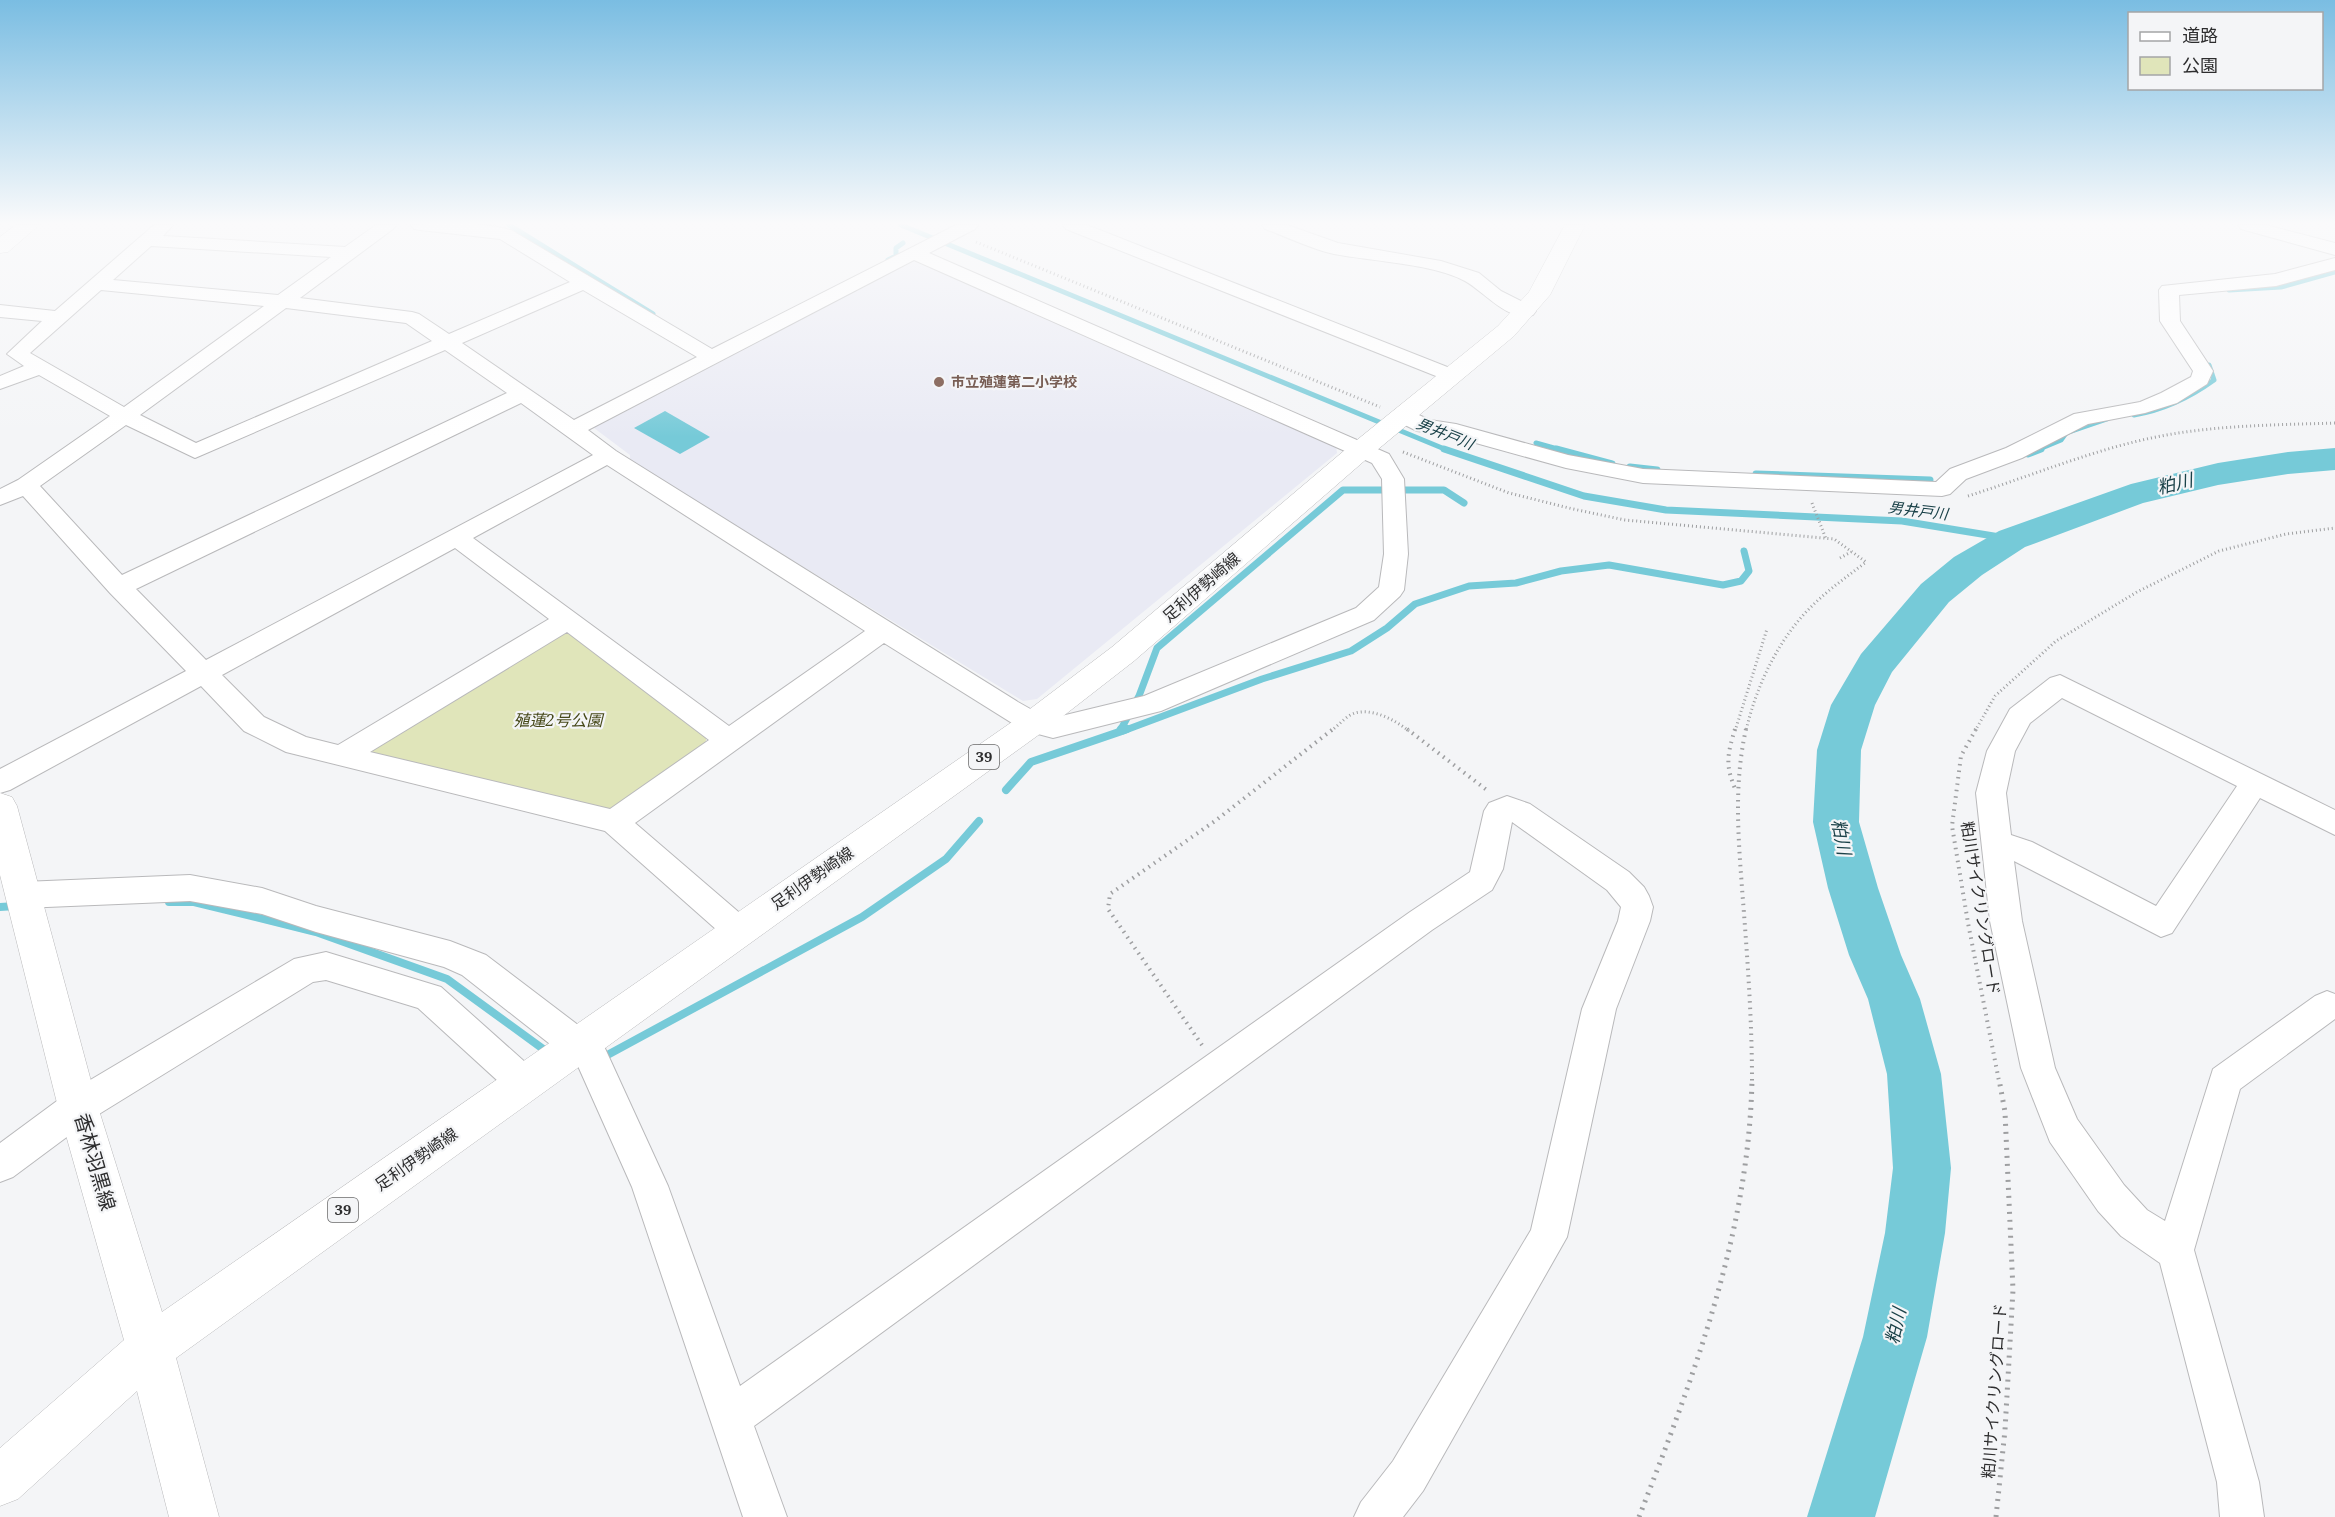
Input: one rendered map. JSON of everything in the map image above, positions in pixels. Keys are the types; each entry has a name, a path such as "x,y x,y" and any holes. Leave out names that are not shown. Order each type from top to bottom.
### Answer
{"main road":[{"name":"足利伊勢崎線","path":"0,1481 150,1348 566,1062 738,930 1033,723 1123,654 1506,331 1539,296"},
{"name":"香林羽黒線","path":"0,806 78,1107 150,1348 194,1517"}],"street":[{"path":"83,296 17,354 125,416 195,451 555,296"},
{"path":"212,296 338,307 412,318 573,429 608,456 1033,723 1053,728 1151,704 1365,614 1391,590 1396,554 1393,478 1381,459 1386,430"},
{"path":"0,498 26,485 292,296"},
{"path":"606,296 711,357"},
{"path":"634,296 710,342 711,357"},
{"path":"573,429 831,296"},
{"path":"1042,296 1386,430 1425,426 1448,429 1566,461 1643,476 1942,489 1958,474 2014,453 2082,420 2145,407 2169,398 2200,380 2203,370 2170,321 2169,296"},
{"path":"1251,296 1453,376"},
{"path":"1496,296 1526,311"},
{"path":"0,311 59,317"},
{"path":"0,383 38,368"},
{"path":"119,587 523,394"},
{"path":"0,782 608,456"},
{"path":"26,485 119,587 254,724 274,736 319,753 342,756 614,822 738,930"},
{"path":"457,538 729,740"},
{"path":"342,756 568,620"},
{"path":"614,822 884,630"},
{"path":"2242,1517 2238,1482 2175,1250 2134,1223 2110,1198 2063,1130 2038,1068 2006,921 1991,793 2001,751 2020,717 2060,685 2335,822"},
{"path":"1996,843 2021,850 2161,924 2255,782"},
{"path":"731,1418 1421,921 1480,882 1488,868 1499,811 1507,807 1520,812 1618,881 1633,896 1637,907 1634,921 1599,1009 1548,1237 1408,1476 1376,1517"},
{"path":"25,903 190,888 262,901 316,919 450,955 474,965 566,1062 650,1186 765,1517"},
{"path":"0,1165 78,1107 306,969 326,966 429,997 566,1062"},
{"path":"2175,1250 2225,1080 2327,1006"}],"path":[{"path":"1108,296 1386,430 1509,493 1625,520 1834,539 1866,562 1827,591 1799,620 1775,654 1762,679 1746,729 1737,794 1751,1022 1750,1124 1745,1172 1732,1246 1715,1315 1639,1517"},
{"path":"1964,497 2116,446 2157,437 2259,425 2335,423"},
{"path":"1812,501 1826,538"},
{"name":"粕川サイクリングロード","path":"1996,1517 2005,1430 2013,1290 2005,1112 1968,923 1952,826 1961,756 1995,696 2056,641 2138,592 2219,551 2286,534 2335,528"},
{"path":"1840,558 1851,552"},
{"path":"1737,794 1728,772 1727,755 1767,629"},
{"path":"1218,1067 1108,909 1110,894 1224,814 1354,713 1374,713 1398,722 1507,807"}],"shaded area":[{"path":"843,296 998,296 1336,446 1337,453 1037,699 1023,701 630,461 630,455 594,428 597,421"}],"green space":[{"name":"殖蓮2号公園","path":"567,632 707,736 704,748 624,803 609,809 373,754 371,743 554,634"}],"water":[{"path":"665,411 710,437 680,454 634,428"}],"waterway":[{"path":"624,296 653,314"},
{"name":"男井戸川","path":"1073,296 1447,450"},
{"path":"2134,415 2186,398 2205,386 2214,380 2209,365"},
{"path":"2037,450 2061,440 2066,433 2107,419"},
{"path":"1536,443 1561,450"},
{"name":"男井戸川","path":"1444,449 1584,496 1666,510 1902,521 2012,539"},
{"path":"1556,449 1612,464"},
{"path":"2028,454 2041,449"},
{"name":"粕川","path":"1841,1517 1895,1337 1915,1233 1922,1168 1914,1074 1894,999 1875,955 1853,888 1836,822 1839,750 1853,705 1876,664 1935,593 1968,566 2012,539 2131,495 2218,474 2288,463 2335,459"},
{"path":"1630,467 1657,470"},
{"path":"1756,474 1930,480"},
{"path":"1120,731 1139,696 1157,648 1343,490 1444,490 1464,503"},
{"path":"1123,731 1262,679 1351,651 1387,628 1415,604 1469,586 1516,583 1561,571 1609,565 1723,585 1741,581 1749,571 1744,551"},
{"path":"1119,732 1127,729"},
{"path":"1006,790 1031,762 1119,732"},
{"path":"600,1059 862,917 946,859 979,821"},
{"path":"169,902 194,902 316,932 447,979 550,1054"},
{"path":"0,907 16,906"}],"place":[{"name":"市立殖蓮第二小学校","path":"939,382"}]}
